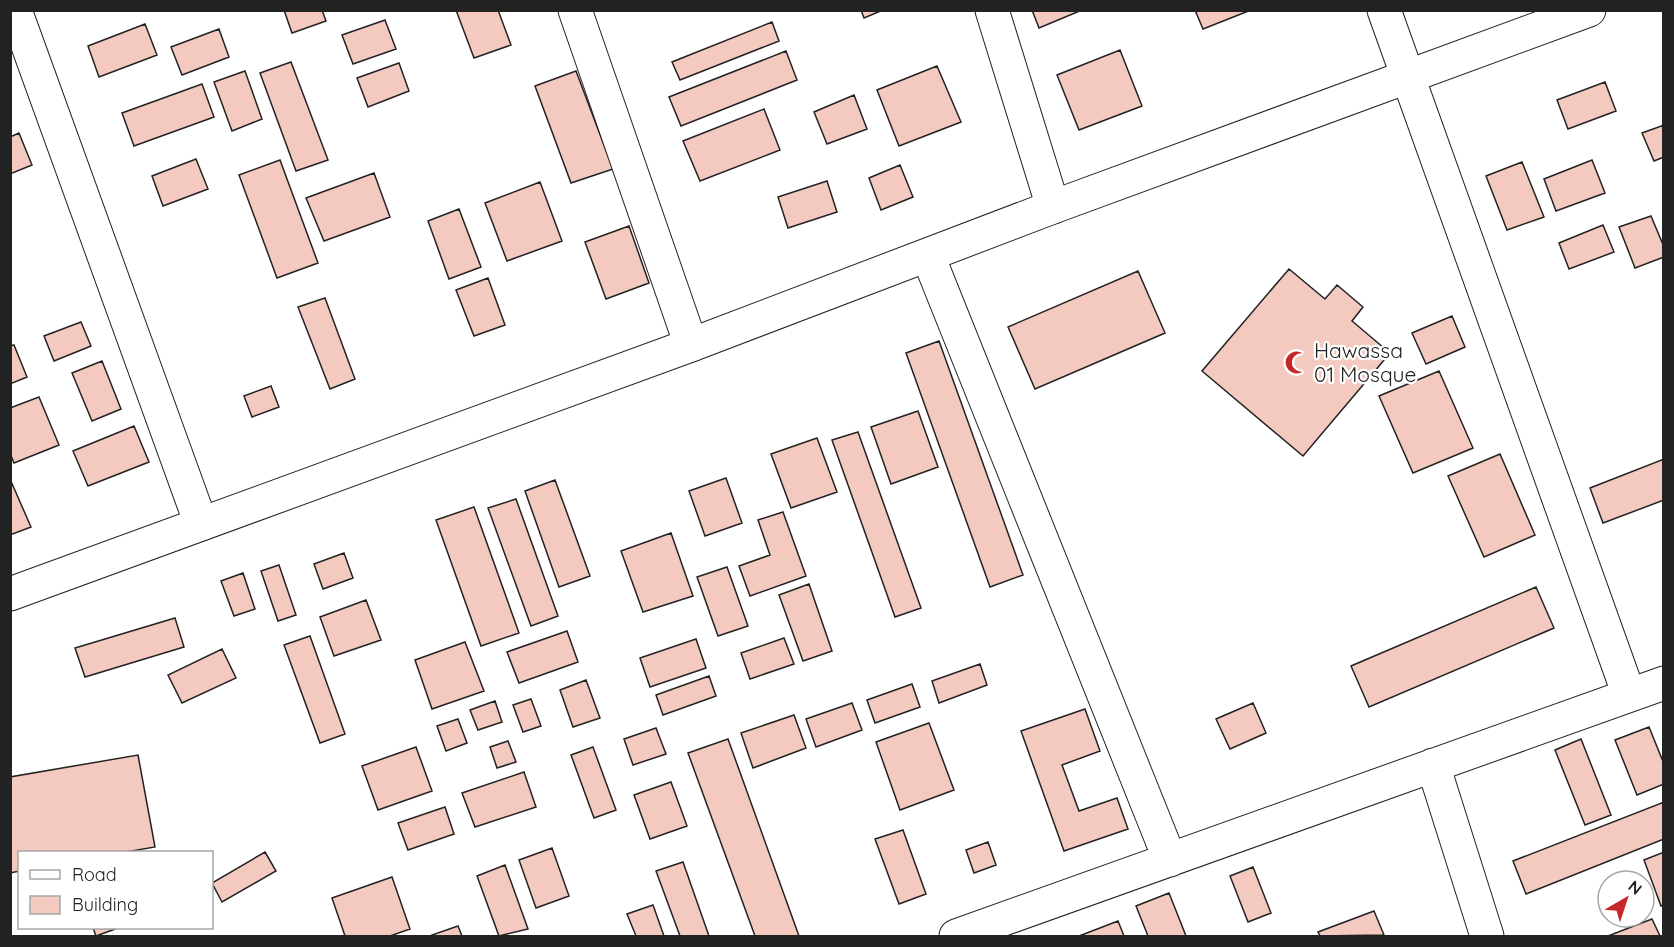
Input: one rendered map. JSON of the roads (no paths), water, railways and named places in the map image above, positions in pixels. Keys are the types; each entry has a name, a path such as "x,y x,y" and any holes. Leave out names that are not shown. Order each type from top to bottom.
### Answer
{"street":[{"path":"15,10 201,525"},
{"path":"575,10 692,345"},
{"path":"992,10 1053,207"},
{"path":"1384,10 1629,696"},
{"path":"10,594 692,345 1053,207 1589,10"},
{"path":"928,256 1170,860"},
{"path":"975,933 1170,860 1664,683"},
{"path":"1433,765 1487,936"}],"place":[{"name":"Hawassa 01 Mosque","path":"1296,362"}]}
